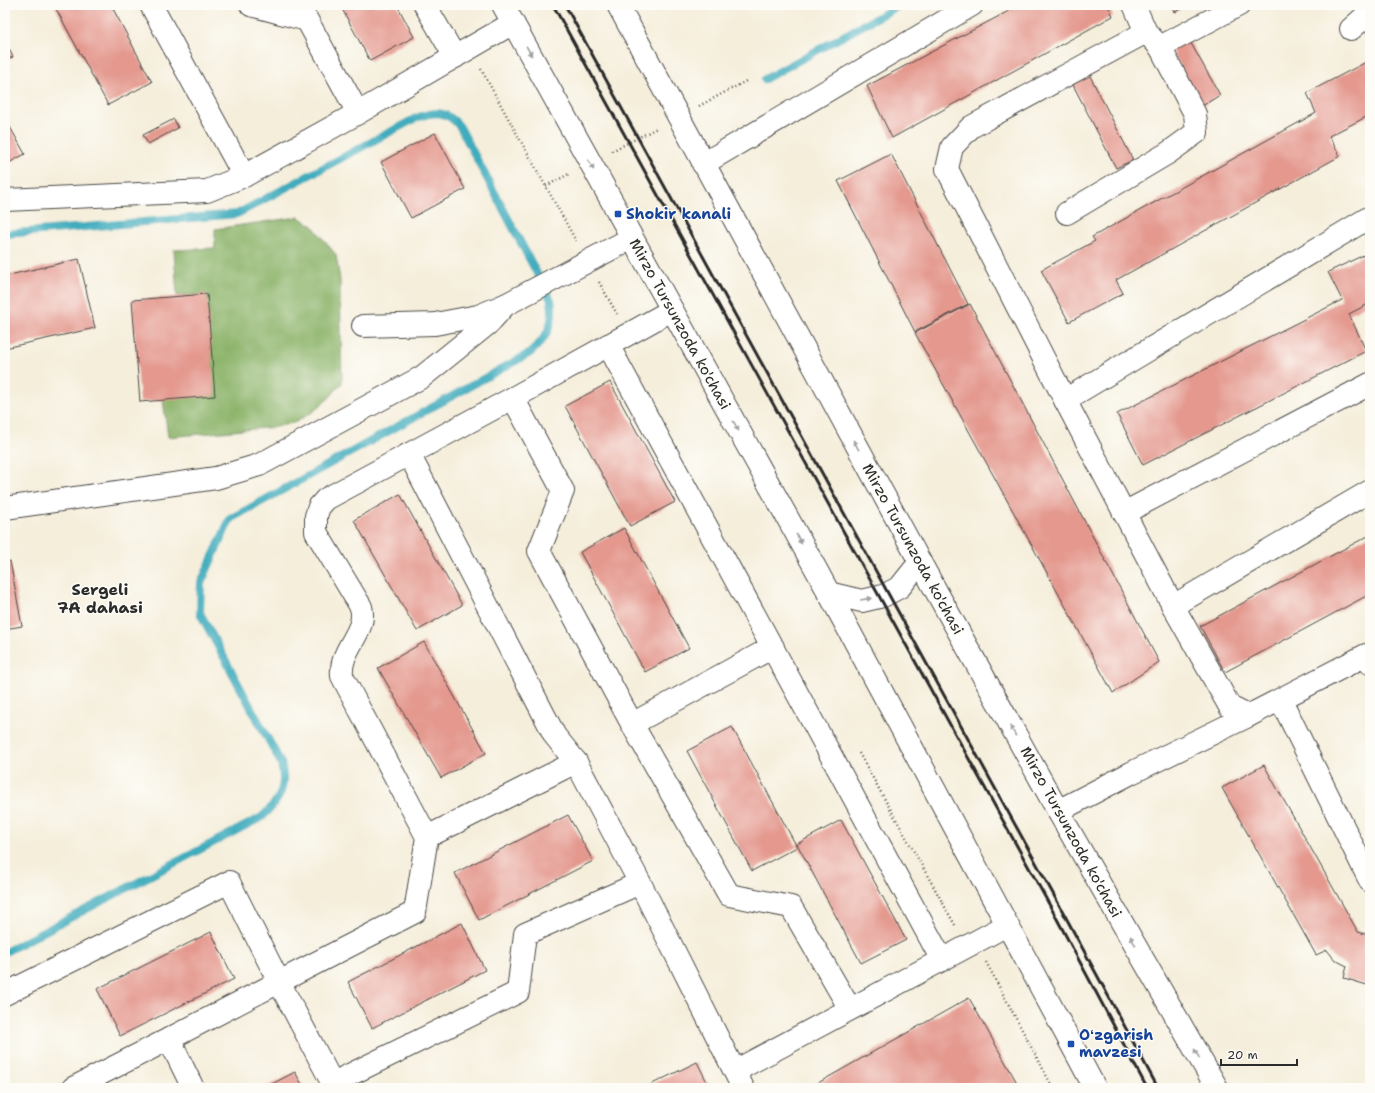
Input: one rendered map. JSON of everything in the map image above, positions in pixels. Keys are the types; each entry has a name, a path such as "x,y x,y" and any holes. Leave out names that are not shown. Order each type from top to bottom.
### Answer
{"main road":[{"path":"151,5 244,176"},
{"path":"251,5 307,20 358,113"},
{"path":"425,5 454,57"},
{"name":"Mirzo Tursunzoda ko'chasi","path":"618,5 920,562 1058,811 1216,1088"},
{"path":"703,164 972,5"},
{"path":"1067,213 1168,153 1197,132 1195,114 1134,5"},
{"path":"1239,5 1153,39 971,127 952,147 947,169 1065,400 1173,606 1230,707 1248,716"},
{"path":"1351,29 1370,12"},
{"path":"5,200 207,191 244,176 358,113 454,57 508,14"},
{"name":"Mirzo Tursunzoda ko'chasi","path":"508,14 828,593 1095,1088"},
{"path":"1065,400 1370,217"},
{"path":"363,326 435,324 478,316 505,305 632,238"},
{"path":"5,508 216,478 259,465 422,377 489,323 505,305"},
{"path":"73,1088 415,912 427,837 342,676 343,659 361,625 363,613 361,607 318,537 316,516 319,507 326,499 672,310"},
{"path":"608,345 942,960"},
{"path":"1124,513 1370,384"},
{"path":"513,398 563,491 538,550 632,724 729,895 791,906 850,1008"},
{"path":"409,454 555,736 576,762 640,883 739,1080 850,1008 1007,925"},
{"path":"1173,606 1370,491"},
{"path":"828,593 862,601 883,596 900,587 920,562"},
{"path":"632,724 773,647"},
{"path":"1058,811 1131,773 1281,700 1366,655 1370,663"},
{"path":"1281,700 1370,881"},
{"path":"427,837 576,762"},
{"path":"5,994 229,882 279,982 334,1086 518,992 526,934 640,883"},
{"path":"170,1039 193,1088"}],"path":[{"path":"546,186 748,80"}],"green space":[{"path":"298,217 312,225 336,255 340,280 342,383 329,398 314,411 296,422 276,427 168,437 163,400 207,294 177,296 174,250 215,248 215,229"}],"building":[{"path":"54,5 111,5 152,82 108,105"},
{"path":"340,5 397,5 414,37 370,61"},
{"path":"1020,5 1108,5 1113,16 892,138 867,86"},
{"path":"1171,5 1189,5 1175,12"},
{"path":"1188,38 1220,95 1202,106 1170,47"},
{"path":"5,41 13,57 5,61"},
{"path":"1370,60 1370,115 1329,136 1340,156 1116,280 1123,293 1069,322 1041,270 1095,241 1092,237 1316,113 1307,93"},
{"path":"1089,74 1133,160 1116,168 1072,83"},
{"path":"5,118 25,154 5,165"},
{"path":"174,119 178,128 148,144 143,135"},
{"path":"435,133 465,189 411,218 381,162"},
{"path":"891,154 968,304 915,332 838,181"},
{"path":"1370,252 1370,303 1349,314 1366,351 1143,465 1117,414 1342,300 1328,272"},
{"path":"79,259 95,328 5,348 5,276"},
{"path":"207,294 215,396 140,402 132,300"},
{"path":"970,304 1159,662 1113,693 915,333"},
{"path":"610,382 675,502 630,526 565,406"},
{"path":"400,494 462,605 417,631 354,520"},
{"path":"624,528 689,648 645,672 580,552"},
{"path":"1370,535 1370,594 1225,672 1200,626"},
{"path":"10,561 22,626 5,629 5,562"},
{"path":"424,642 486,753 441,778 378,668"},
{"path":"732,727 797,847 752,871 687,751"},
{"path":"1264,765 1358,932 1370,935 1370,986 1344,978 1347,966 1335,960 1327,950 1316,955 1222,788"},
{"path":"568,815 593,861 479,920 455,873"},
{"path":"841,820 906,940 861,963 797,844"},
{"path":"462,923 485,970 372,1028 348,982"},
{"path":"211,932 234,979 120,1036 97,989"},
{"path":"969,998 1020,1088 809,1088"},
{"path":"697,1062 710,1088 644,1088"},
{"path":"295,1072 304,1088 264,1088"}],"waterway":[{"path":"765,79 900,5"},
{"path":"5,234 237,214 416,118 435,113 450,117 460,127 551,300 552,308 551,323 548,330 541,342 530,353 230,519 201,583 200,613 281,763 283,772 282,787 278,799 273,805 262,817 5,952"}],"railway":[{"path":"553,5 1049,904 1147,1088"},
{"path":"565,5 1057,901 1158,1088"}],"place":[{"name":"Shokir kanali","path":"618,214"},
{"name":"Oʻzgarish mavzesi","path":"1071,1044"}],"district":[{"name":"Sergeli 7A dahasi","path":"100,598"}]}
